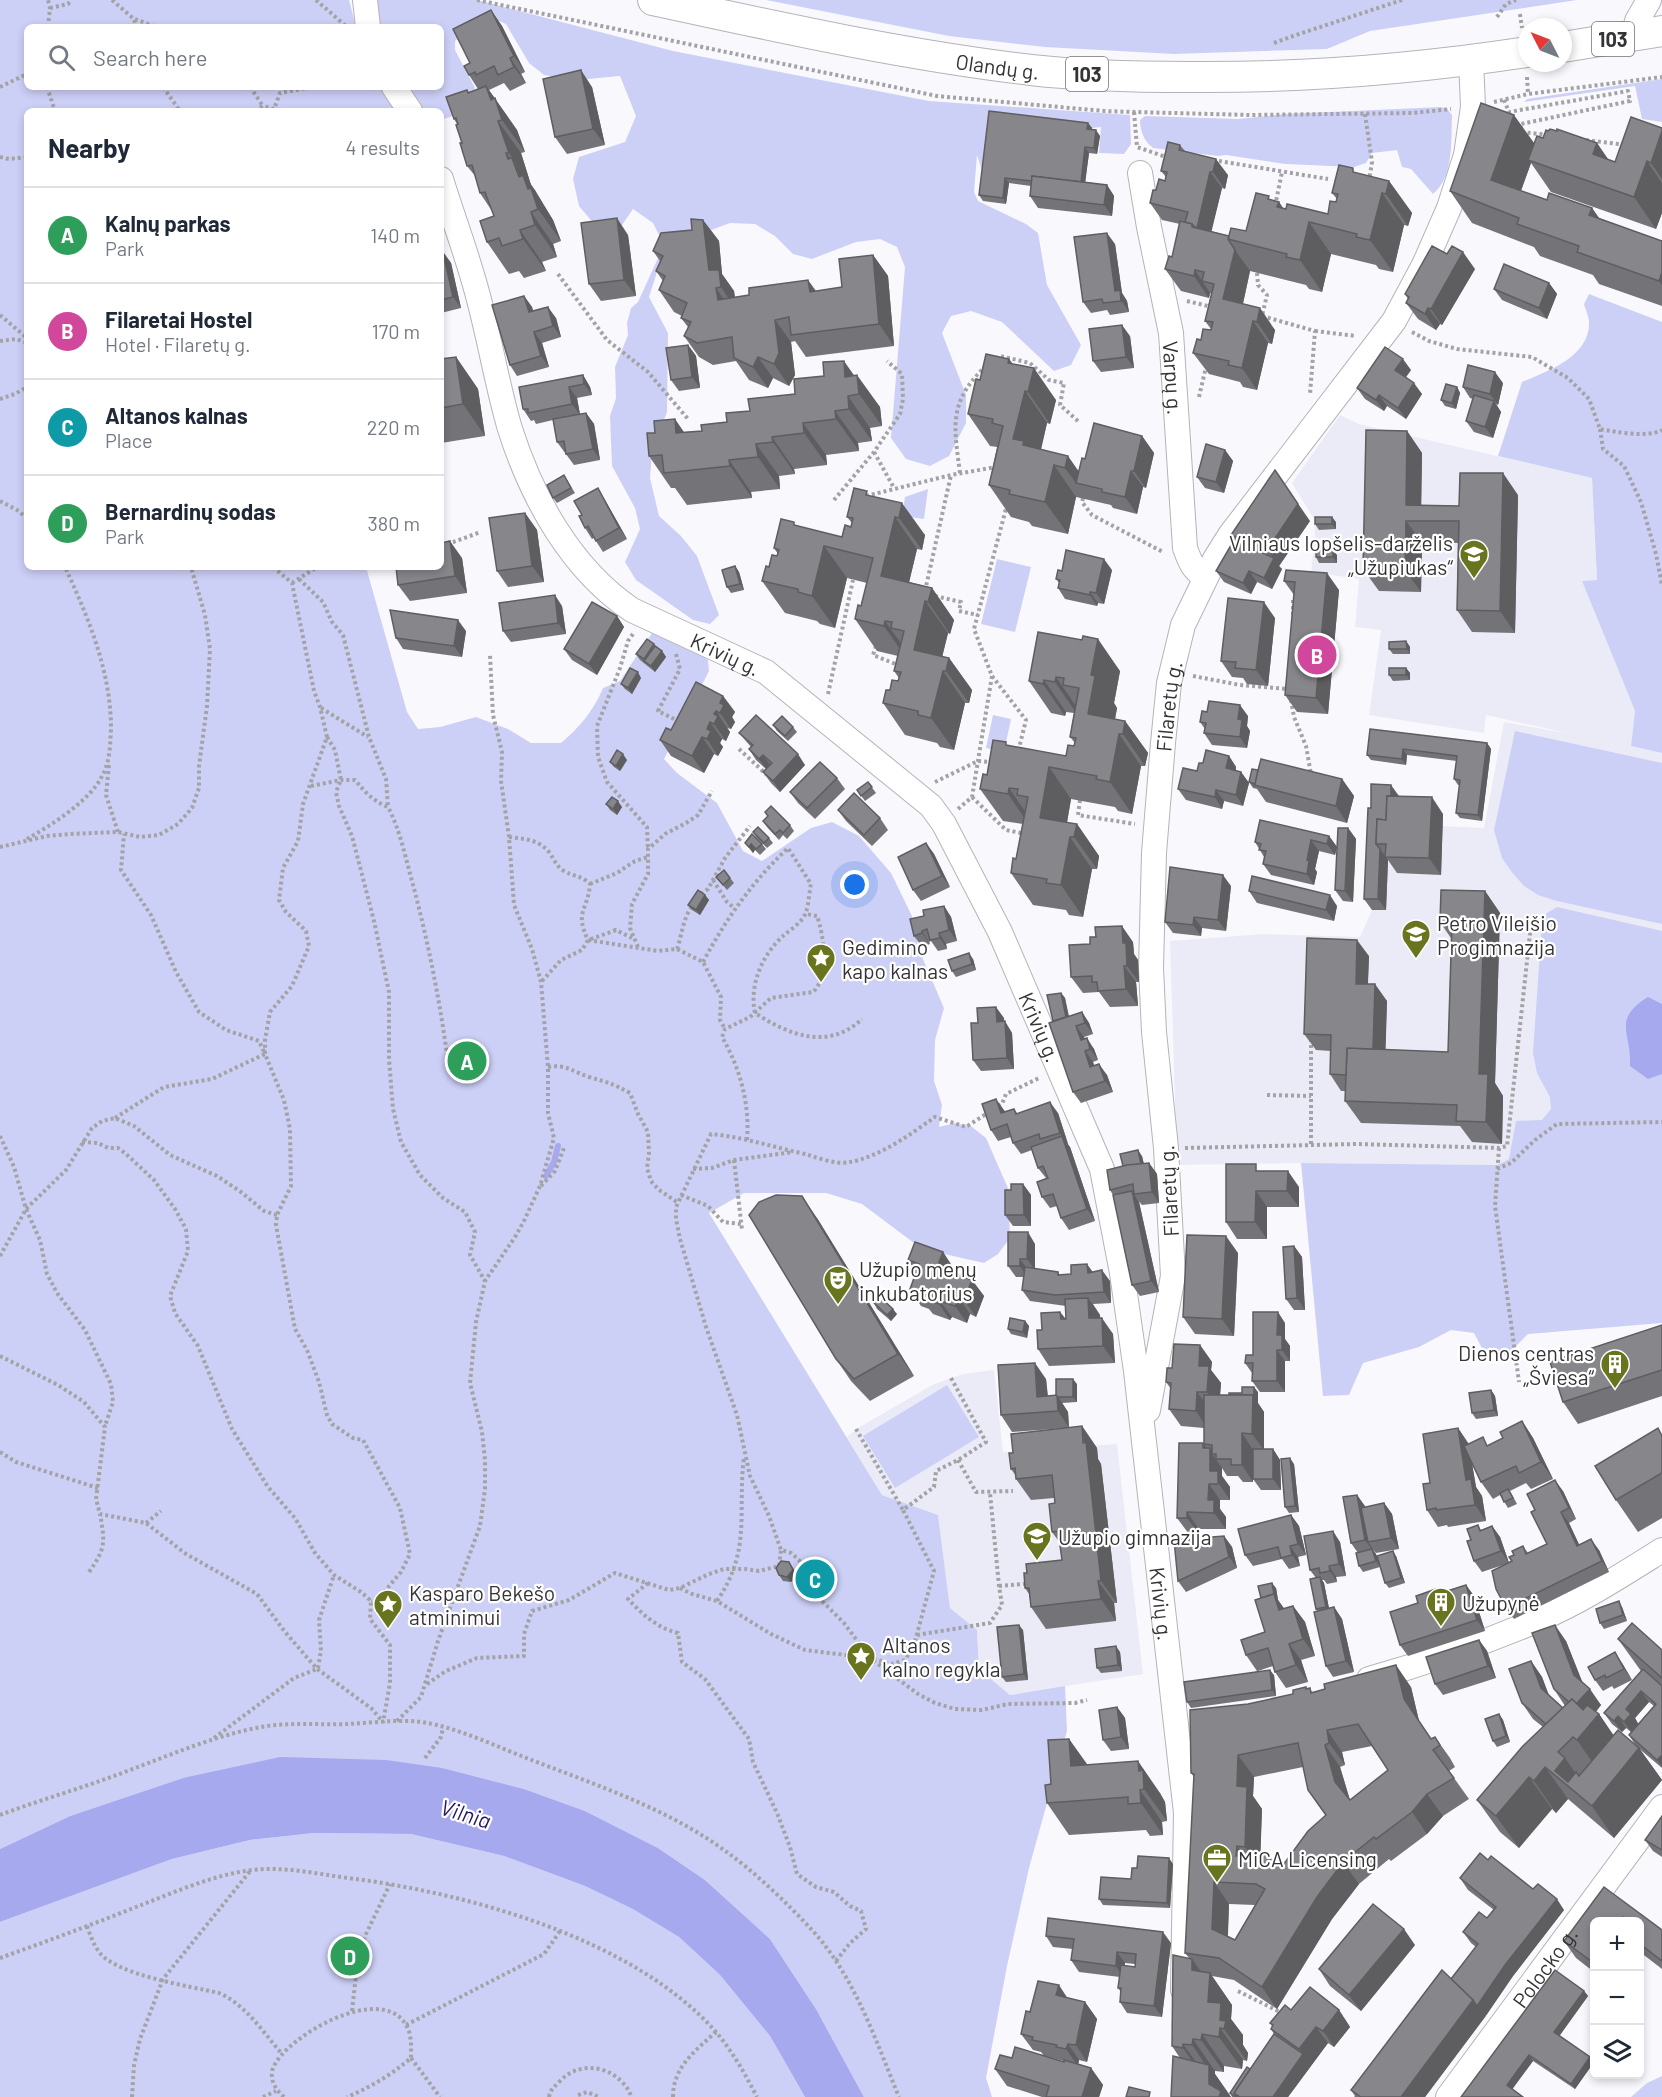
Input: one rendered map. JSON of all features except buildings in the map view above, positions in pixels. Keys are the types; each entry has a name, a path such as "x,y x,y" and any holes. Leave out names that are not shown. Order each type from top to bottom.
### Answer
{"main road":[{"name":"Olandų g.","path":"653,0 929,57 1033,70 1131,77 1236,78 1355,73 1518,53"},
{"name":"103","path":"1572,46 1662,31"}],"street":[{"path":"365,0 368,24"},
{"path":"1633,36 1637,21 1649,0"},
{"name":"Filaretų g.","path":"1144,1433 1173,1276 1166,1148 1154,1032 1151,968 1156,828 1172,672 1183,625 1206,577 1230,535 1394,321 1424,265 1449,208 1466,155 1473,107 1471,60"},
{"path":"396,90 408,108"},
{"name":"Varpų g.","path":"1140,173 1171,333 1185,548 1189,560"},
{"name":"Krivių g.","path":"444,188 478,295 510,429 537,493 559,535 575,559 614,598 679,633 766,672 916,791 931,806 944,824 1000,932 1102,1169 1129,1317 1144,1433 1155,1550 1187,1717 1183,2008"},
{"path":"1189,560 1195,571 1206,577"},
{"path":"1129,1317 1166,1314"},
{"path":"1346,1685 1407,1668 1539,1619 1600,1589 1662,1550"},
{"name":"Polocko g.","path":"1448,2097 1662,1807"}],"path":[{"path":"48,0 50,8 48,24"},
{"path":"50,8 68,4 71,0"},
{"path":"112,0 134,19 148,24"},
{"path":"316,0 344,24"},
{"path":"1274,43 1402,0"},
{"path":"1497,17 1506,4 1516,0"},
{"path":"134,19 135,24"},
{"path":"0,87 24,75"},
{"path":"48,90 54,108"},
{"path":"165,90 178,108"},
{"path":"251,90 263,106 270,108"},
{"path":"274,108 280,93 296,90"},
{"path":"1504,100 1509,112 1628,91 1630,101 1521,124 1521,132 1557,136"},
{"path":"1134,112 1137,147 1173,159 1140,173"},
{"path":"1365,114 1372,162 1369,183"},
{"path":"1580,139 1628,145"},
{"path":"0,157 9,159 24,157"},
{"path":"1210,160 1328,179"},
{"path":"1273,215 1282,172"},
{"path":"558,273 607,340 648,372 688,418"},
{"path":"1257,273 1258,285 1267,295 1262,316"},
{"path":"1163,296 1220,308"},
{"path":"0,315 24,335"},
{"path":"1251,315 1315,331 1352,335 1377,343"},
{"path":"1394,321 1429,341 1457,349 1532,357 1568,378 1589,399 1600,429 1603,449 1624,466 1641,502 1662,585"},
{"path":"1315,331 1308,406 1317,421"},
{"path":"0,341 16,339 24,342"},
{"path":"960,473 954,427 960,399 983,369 1000,356 1030,363 1049,380 1064,383 1060,405 1078,421"},
{"path":"834,500 874,452 900,414 903,399 902,374 887,361"},
{"path":"1198,399 1206,365"},
{"path":"0,399 24,389"},
{"path":"1600,429 1618,433 1656,433 1662,430"},
{"path":"874,452 894,489"},
{"path":"865,496 960,473 1006,465"},
{"path":"951,475 924,593 961,602 958,611 978,615"},
{"path":"1009,496 974,629 992,676 1026,720 1016,763"},
{"path":"1083,498 1082,502 1092,515 1170,555 1189,560"},
{"path":"0,501 24,516"},
{"path":"444,544 481,532"},
{"path":"66,570 99,648 106,681 111,714 106,795 118,832"},
{"path":"0,847 47,836 118,832 140,837 159,835 178,824 192,808 199,788 210,649 205,615 192,570"},
{"path":"277,570 292,583 314,691 327,737 335,750 341,780 336,792 339,806 352,836 374,921 389,992 388,1059 393,1109 401,1142 420,1175 443,1198 465,1212 475,1232 470,1255 485,1281"},
{"path":"292,583 312,570"},
{"path":"299,579 323,602 332,622 343,635 369,737 386,779 388,807 396,823 422,921 442,1014 448,1062"},
{"path":"823,718 853,580"},
{"path":"1292,623 1293,600"},
{"path":"638,948 632,938 630,928 632,904 648,874 647,827 607,782 598,757 597,726 628,641 645,616"},
{"path":"679,633 674,647 680,669 658,711 686,725"},
{"path":"876,644 873,655 898,666"},
{"path":"397,1721 421,1696 427,1684 438,1641 480,1526 485,1489 485,1460 482,1432 470,1383 476,1322 485,1281 515,1237 540,1186 554,1138 548,1113 548,1067 541,982 532,949 514,905 509,837 501,782 502,752 493,715 490,655"},
{"path":"1172,672 1239,685 1289,689"},
{"path":"956,811 972,797 992,676"},
{"path":"1290,678 1289,689 1294,717 1306,746 1311,774"},
{"path":"320,707 369,737"},
{"path":"265,1054 270,1012 292,986 309,946 306,931 286,912 279,900 283,868 298,841 303,804 327,737"},
{"path":"739,749 769,777"},
{"path":"916,791 978,761 997,762"},
{"path":"21,843 58,819 94,789 109,762"},
{"path":"310,786 341,780 355,780 369,796 388,807"},
{"path":"648,849 665,834 699,814 712,791"},
{"path":"972,797 1006,830 1021,833"},
{"path":"1080,801 1078,814 1156,828"},
{"path":"677,949 684,932 687,912 708,889 725,858 750,826"},
{"path":"124,834 121,870 151,915 176,972 199,1011 226,1030 259,1041 284,1100 290,1129 291,1186 277,1215 276,1226 295,1329 307,1350 332,1424 353,1438 363,1440 400,1508 410,1554 401,1572 379,1598 371,1601"},
{"path":"509,837 533,840 548,851 556,865 563,871 583,877 590,884 589,898 580,918 588,939"},
{"path":"703,962 734,908 768,866 788,848 811,884 806,914 781,938 765,959 754,983 752,1000 755,1013 772,1024 797,1034 821,1038 834,1037 851,1029 862,1019"},
{"path":"590,884 617,873 635,861 648,857"},
{"path":"713,880 727,902 734,908"},
{"path":"747,1140 747,1104 739,1074 722,1037 725,1029 755,1013 771,998 813,992 821,983 823,941 821,926 817,916 806,914"},
{"path":"1166,1148 1311,1144 1499,1148 1507,1146 1532,915"},
{"path":"541,982 561,960 582,950 588,939 616,930 632,938"},
{"path":"588,939 658,951 677,949 703,962 721,997 720,1020 725,1029"},
{"path":"1311,1038 1311,1144"},
{"path":"0,1256 26,1209 66,1170 92,1128 102,1121 115,1118 164,1087 212,1079 265,1054"},
{"path":"548,1067 560,1065 588,1077 611,1082 630,1092 648,1132 647,1168 651,1181 659,1190 677,1202"},
{"path":"427,1684 446,1671 477,1659 524,1656 524,1634 532,1611 569,1600 615,1573 669,1590 680,1588 724,1569 759,1571 779,1566 781,1550 769,1516 750,1476 736,1415 706,1327 675,1219 677,1202 711,1134 848,1163 875,1153 911,1134 935,1117 966,1127 1002,1104 1006,1094 1059,1069"},
{"path":"1267,1095 1311,1096"},
{"path":"115,1118 134,1126 170,1155 217,1176 264,1211 277,1215"},
{"path":"1497,1169 1511,1163 1535,1140 1557,1124 1662,1122"},
{"path":"0,1136 14,1167 26,1209 40,1240 47,1274 57,1293 85,1330 111,1384 113,1402 105,1427 96,1499 104,1540 99,1558 89,1572"},
{"path":"82,1142 118,1148 125,1153 154,1180 186,1229 188,1251 170,1296 175,1313 198,1346 232,1429 268,1487 295,1518 315,1553 334,1575 371,1601"},
{"path":"540,1186 555,1171 564,1148"},
{"path":"1499,1148 1495,1206 1519,1382"},
{"path":"693,1169 712,1168 734,1160 795,1152"},
{"path":"734,1160 742,1230"},
{"path":"681,1195 708,1206 723,1222 741,1224"},
{"path":"0,1356 84,1402 105,1427"},
{"path":"903,1510 934,1487 936,1471 986,1442 951,1378"},
{"path":"680,1588 717,1601 771,1634 805,1650 870,1658 892,1664 900,1663 910,1654 934,1571 903,1510 856,1429"},
{"path":"0,1452 15,1462 98,1488"},
{"path":"717,1601 735,1569 742,1528 744,1453"},
{"path":"958,1460 976,1492 1013,1491"},
{"path":"917,1635 990,1623 1002,1605 990,1493"},
{"path":"146,1523 161,1511"},
{"path":"100,1514 146,1523 186,1554 258,1594 285,1632 318,1669 371,1708 383,1723"},
{"path":"781,1550 791,1553 799,1560 822,1601 844,1623 870,1658 918,1694 934,1703 955,1709 981,1710 1008,1704 1075,1703 1087,1700"},
{"path":"318,1669 321,1651 319,1620 334,1575"},
{"path":"648,1583 628,1599 645,1617 667,1631 678,1634 682,1662 705,1679 749,1739 753,1762 790,1846 797,1874 816,1887 834,1893 850,1906 861,1911 866,1929 850,1943 836,1961"},
{"path":"999,1586 1024,1584"},
{"path":"371,1601 370,1619 390,1645 390,1683 383,1723"},
{"path":"211,1740 294,1678 318,1669"},
{"path":"0,1815 211,1740 261,1727 306,1723 397,1721 418,1722 443,1728 499,1747 629,1798 679,1822 725,1851 775,1893 813,1931 836,1961 862,2006 898,2097"},
{"path":"425,1758 441,1737 443,1728"},
{"path":"0,1958 202,1882 251,1870 289,1869 390,1884 485,1906 560,1931 656,1979 716,2032 741,2066 758,2097"},
{"path":"132,2097 134,2065 140,2039 163,1979 251,1870"},
{"path":"352,2011 358,1957 366,1934 390,1884"},
{"path":"87,1926 99,1952 110,1963 132,1973 219,1993 231,1999 244,2009 282,2054"},
{"path":"406,2025 544,1953 560,1931"},
{"path":"1238,1990 1292,2019"},
{"path":"284,2097 276,2091 273,2080 273,2070 282,2054 309,2033 352,2011 370,2008 381,2009 396,2016 406,2025 411,2042 411,2058 440,2097"},
{"path":"673,2097 673,2085 678,2070 694,2051 716,2032"},
{"path":"347,2097 392,2074 411,2058"},
{"path":"549,2097 550,2091 563,2078 578,2069 597,2067 612,2073 631,2093 631,2097"},
{"path":"263,2097 276,2091"},
{"path":"578,2095 587,2092 599,2097"}],"shaded area":[{"path":"0,0 349,0 355,23 358,24 24,24 24,90 444,90 444,24 372,24 371,0 477,0 673,51 929,101 1130,115 1131,144 1124,154 1099,153 1101,127 1092,128 985,180 977,155 974,192 978,201 1026,224 1038,233 1047,285 1081,345 1071,365 1054,371 1002,322 971,311 951,316 942,333 966,395 966,423 949,456 930,466 906,459 891,438 905,267 897,247 880,239 856,242 812,259 793,254 775,236 755,224 730,223 706,232 657,272 649,297 668,333 667,412 652,452 650,478 659,516 681,536 697,556 719,615 710,624 693,620 636,580 625,562 640,529 635,508 612,466 610,416 616,398 615,367 628,335 627,323 631,308 638,302 664,245 653,223 633,209 622,225 595,225 579,206 573,179 579,157 625,142 636,116 620,76 577,80 544,75 529,63 506,24 492,18 475,25 455,41 455,50 475,88 463,109 444,119 444,108 24,108 24,570 367,570 407,712 418,729 440,727 476,717 508,729 531,743 561,743 585,718 603,688 620,681 654,630 662,630 708,660 709,671 664,759 677,773 717,803 743,851 762,861 811,828 832,822 859,836 891,873 912,916 919,950 944,1008 935,1040 934,1081 942,1105 939,1127 955,1123 972,1127 986,1138 1011,1195 1010,1238 998,1254 984,1263 922,1249 862,1204 826,1193 744,1193 709,1213 882,1495 938,1515 950,1608 977,1630 979,1669 1010,1695 1065,1686 1067,1731 1029,1868 1007,1966 986,2078 992,2097 864,2097 816,2009 770,1939 705,1880 658,1848 585,1811 527,1790 183,1778 70,1816 0,1849"},
{"path":"766,0 1577,0 1370,31 1327,49 1174,54 1045,47 949,36"},
{"path":"1662,79 1662,122 1642,119 1635,86 1524,102 1527,99"},
{"path":"1441,107 1447,109 1452,115 1450,158 1445,178 1433,194 1411,169 1402,167 1397,150 1372,153 1366,163 1354,167 1285,164 1226,155 1153,148 1145,139 1140,124 1140,120 1145,116 1238,119 1285,114"},
{"path":"1589,294 1662,322 1662,753 1631,746 1635,711 1582,581 1597,580 1592,478 1498,456 1522,382 1565,361 1582,345 1589,322 1584,304"},
{"name":"Petro Vileišio Progimnazija","path":"1340,415 1359,424 1592,478 1597,580 1582,581 1635,711 1631,746 1662,753 1662,1117 1509,1159 1497,1165 1301,1163 1177,1165 1170,941 1264,934 1360,937 1372,910 1386,910 1388,860 1443,826 1484,828 1504,722 1571,734 1486,715 1484,733 1369,715 1381,630 1355,627 1359,579 1311,572 1315,535 1314,519 1292,483"},
{"path":"928,489 924,519 902,516 905,497"},
{"path":"997,559 1031,567 1015,632 981,624"},
{"path":"993,715 1011,719 1004,752 986,748"},
{"path":"1515,731 1662,763 1662,924 1538,895 1524,886 1511,871 1502,858 1494,830"},
{"path":"1557,907 1662,931 1662,1323 1528,1334 1507,1355 1483,1350 1474,1333 1451,1330 1419,1347 1363,1363 1349,1395 1323,1396 1301,1163 1497,1165 1509,1159 1516,1121 1542,1120 1551,1109 1550,1097 1537,1073 1533,1053 1542,923 1547,913"},
{"name":"Užupio gimnazija","path":"994,1370 1003,1452 1117,1444 1143,1674 1010,1695 979,1669 977,1630 950,1608 938,1515 882,1495 847,1437 856,1429 934,1384 963,1374"},
{"path":"947,1385 979,1437 895,1488 863,1436"},
{"path":"314,1833 411,1834 504,1856 585,1886 634,1909 679,1937 720,1975 770,2036 805,2097 0,2097 0,1922 172,1859 250,1840"},
{"path":"1662,2076 1662,2097 1631,2097 1647,2083"}],"water":[{"path":"1648,997 1662,1004 1662,1074 1648,1079 1630,1066 1626,1028 1630,1013"},
{"name":"Vilnia","path":"280,1757 386,1760 442,1768 527,1790 585,1811 658,1848 705,1880 770,1939 816,2009 864,2097 805,2097 770,2036 720,1975 679,1937 633,1909 585,1886 504,1856 411,1834 314,1833 250,1840 172,1859 0,1922 0,1849 70,1816 183,1778"}],"waterway":[{"path":"546,1176 554,1162 558,1146"}],"place":[{"name":"Vilniaus lopšelis-darželis „Užupiukas“","path":"1474,580"},
{"name":"Filaretai Hostel","path":"1317,655"},
{"name":"Petro Vileišio Progimnazija","path":"1416,960"},
{"name":"Gedimino kapo kalnas","path":"821,984"},
{"name":"Kalnų parkas","path":"467,1061"},
{"name":"Užupio menų inkubatorius","path":"838,1306"},
{"name":"Dienos centras „Šviesa“","path":"1615,1390"},
{"name":"Užupio gimnazija","path":"1037,1562"},
{"name":"Altanos kalnas","path":"815,1579"},
{"name":"Užupynė","path":"1441,1628"},
{"name":"Kasparo Bekešo atminimui","path":"388,1630"},
{"name":"Altanos kalno regykla","path":"861,1682"},
{"name":"MiCA Licensing","path":"1217,1884"},
{"name":"Bernardinų sodas","path":"350,1956"}]}
